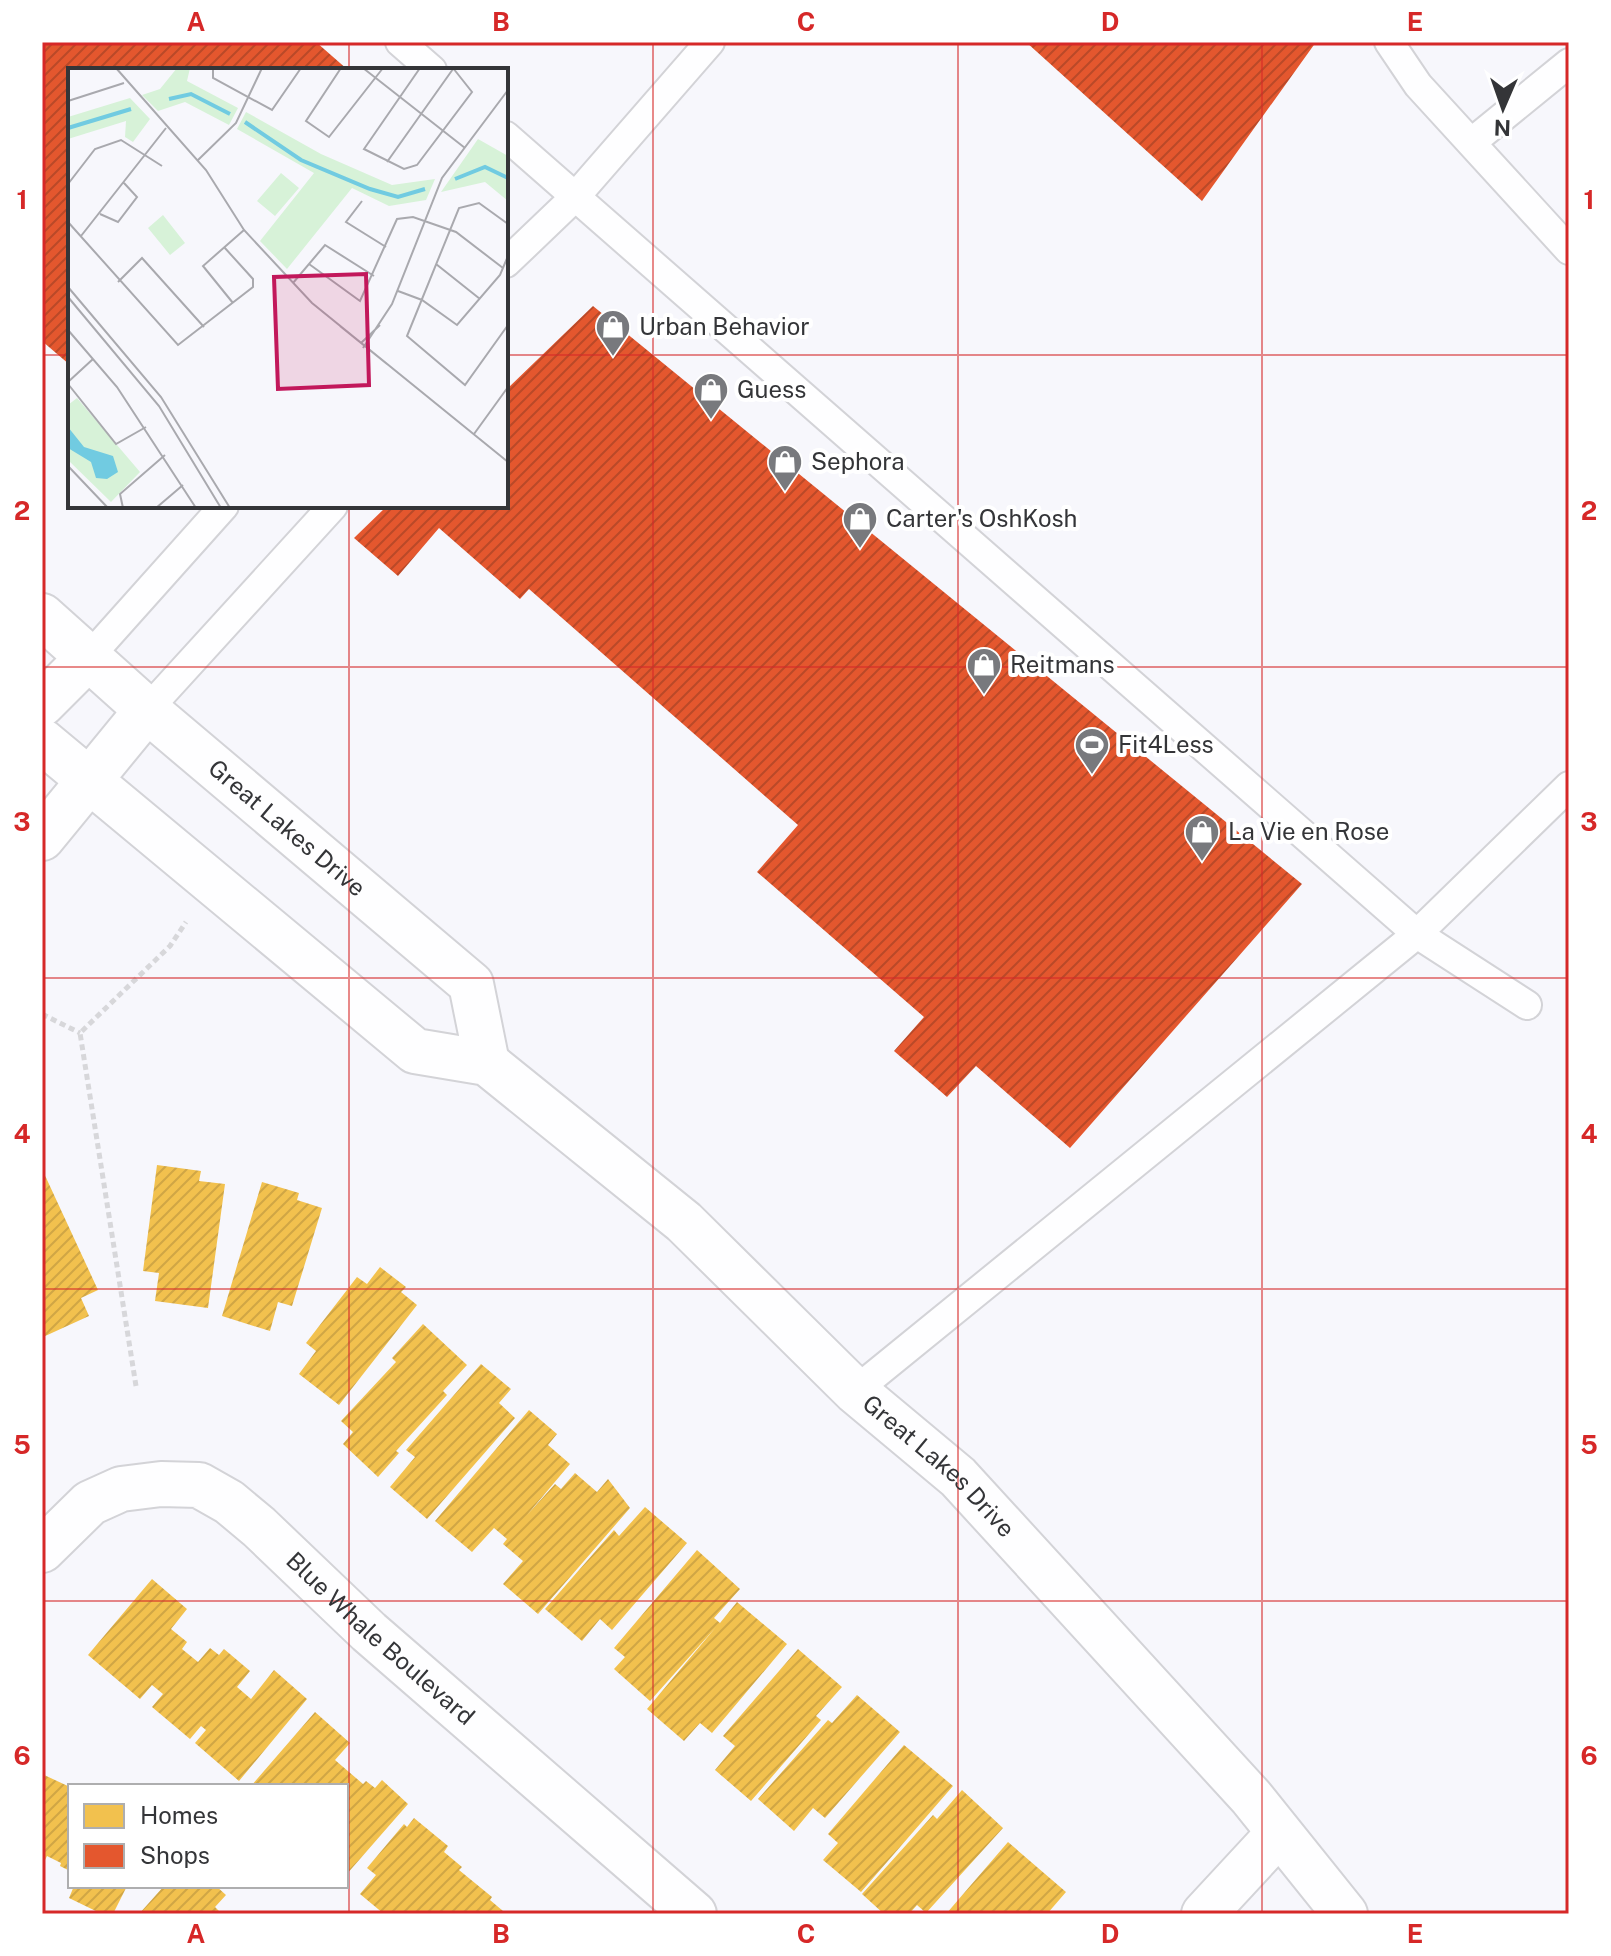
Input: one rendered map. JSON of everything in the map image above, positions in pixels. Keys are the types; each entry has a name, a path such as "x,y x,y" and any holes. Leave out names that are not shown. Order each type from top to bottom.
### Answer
{"street":[{"name":"Great Lakes Drive","path":"42,616 147,710 471,984 487,1063"},
{"path":"42,704 89,657"},
{"path":"42,838 147,710"},
{"name":"Great Lakes Drive","path":"42,741 415,1051 487,1063 684,1222 855,1391 958,1477 1251,1797 1345,1914"},
{"name":"Blue Whale Boulevard","path":"42,1550 90,1503 121,1489 161,1484 199,1485 229,1502 259,1527 369,1632 694,1914"},
{"path":"1204,1914 1279,1833"}],"lane":[{"path":"400,42 430,68"},
{"path":"508,261 575,197 710,42"},
{"path":"1389,42 1418,85 1569,250"},
{"path":"1472,142 1569,63"},
{"path":"508,138 1417,934 1527,1005"},
{"path":"89,657 222,508"},
{"path":"147,710 331,508"},
{"path":"855,1391 1417,934 1569,786"}],"path":[{"path":"80,1033 170,946 213,882"},
{"path":"42,1014 80,1033"},
{"path":"80,1033 136,1386"}],"building: Homes":[{"path":"157,1165 201,1171 199,1181 225,1184 208,1308 155,1301 159,1273 143,1271"},
{"path":"42,1169 98,1290 81,1298 89,1316 43,1337"},
{"path":"262,1182 299,1193 297,1200 322,1208 292,1306 278,1302 270,1331 222,1316"},
{"path":"380,1267 406,1287 401,1292 417,1305 339,1405 299,1374 316,1351 306,1343 357,1277 367,1284"},
{"path":"423,1324 467,1365 443,1391 447,1395 396,1451 399,1453 378,1477 343,1444 353,1432 341,1421 396,1362 392,1358"},
{"path":"481,1364 511,1389 499,1403 515,1418 427,1519 390,1487 415,1457 406,1450"},
{"path":"529,1410 557,1434 548,1445 570,1464 527,1515 555,1484 561,1489 575,1473 597,1492 608,1479 630,1508 538,1614 503,1584 523,1561 503,1544 507,1539 494,1528 472,1552 435,1521"},
{"path":"645,1507 687,1543 612,1630 600,1619 582,1641 545,1609 614,1530 619,1536"},
{"path":"697,1550 740,1589 714,1618 720,1623 737,1602 787,1644 712,1733 700,1723 684,1741 647,1709 716,1627 650,1701 614,1669 625,1657 614,1648"},
{"path":"152,1579 187,1609 171,1629 187,1642 182,1649 198,1662 210,1648 219,1655 224,1649 250,1671 237,1687 251,1699 274,1670 307,1699 239,1781 195,1743 206,1730 201,1726 190,1739 152,1707 163,1694 152,1685 140,1699 88,1655"},
{"path":"798,1649 842,1687 816,1716 821,1720 751,1801 715,1770 735,1746 723,1736"},
{"path":"857,1695 900,1732 825,1818 813,1808 794,1831 758,1799 828,1720 832,1723"},
{"path":"315,1712 350,1743 335,1760 363,1784 366,1781 375,1788 382,1780 408,1804 348,1873 348,1784 253,1784"},
{"path":"904,1745 953,1786 861,1892 823,1860 838,1843 828,1834"},
{"path":"42,1774 68,1786 68,1870 47,1856 42,1866"},
{"path":"962,1790 1003,1828 926,1913 917,1905 909,1914 884,1914 862,1894 933,1815 937,1819"},
{"path":"414,1818 448,1846 444,1852 462,1867 459,1870 492,1897 490,1900 503,1911 500,1914 384,1914 360,1894 376,1875 367,1868 404,1824 407,1827"},
{"path":"1008,1842 1066,1892 1047,1914 946,1914"},
{"path":"73,1888 126,1888 113,1914 102,1914 69,1898"},
{"path":"162,1888 218,1888 226,1895 215,1907 222,1914 139,1914"}],"building: Shops":[{"path":"42,42 316,42 346,68 68,68 68,363 42,341"},
{"path":"1026,42 1316,42 1202,201"},
{"path":"593,306 1302,884 1070,1148 976,1066 947,1097 894,1051 924,1017 757,872 798,825 529,589 520,599 439,528 398,576 354,538 385,508 508,508 508,388"}],"place":[{"name":"Urban Behavior","path":"613,358"},
{"name":"Guess","path":"711,421"},
{"name":"Sephora","path":"785,493"},
{"name":"Carter's OshKosh","path":"860,550"},
{"name":"Reitmans","path":"984,696"},
{"name":"Fit4Less","path":"1092,776"},
{"name":"La Vie en Rose","path":"1202,863"}]}
